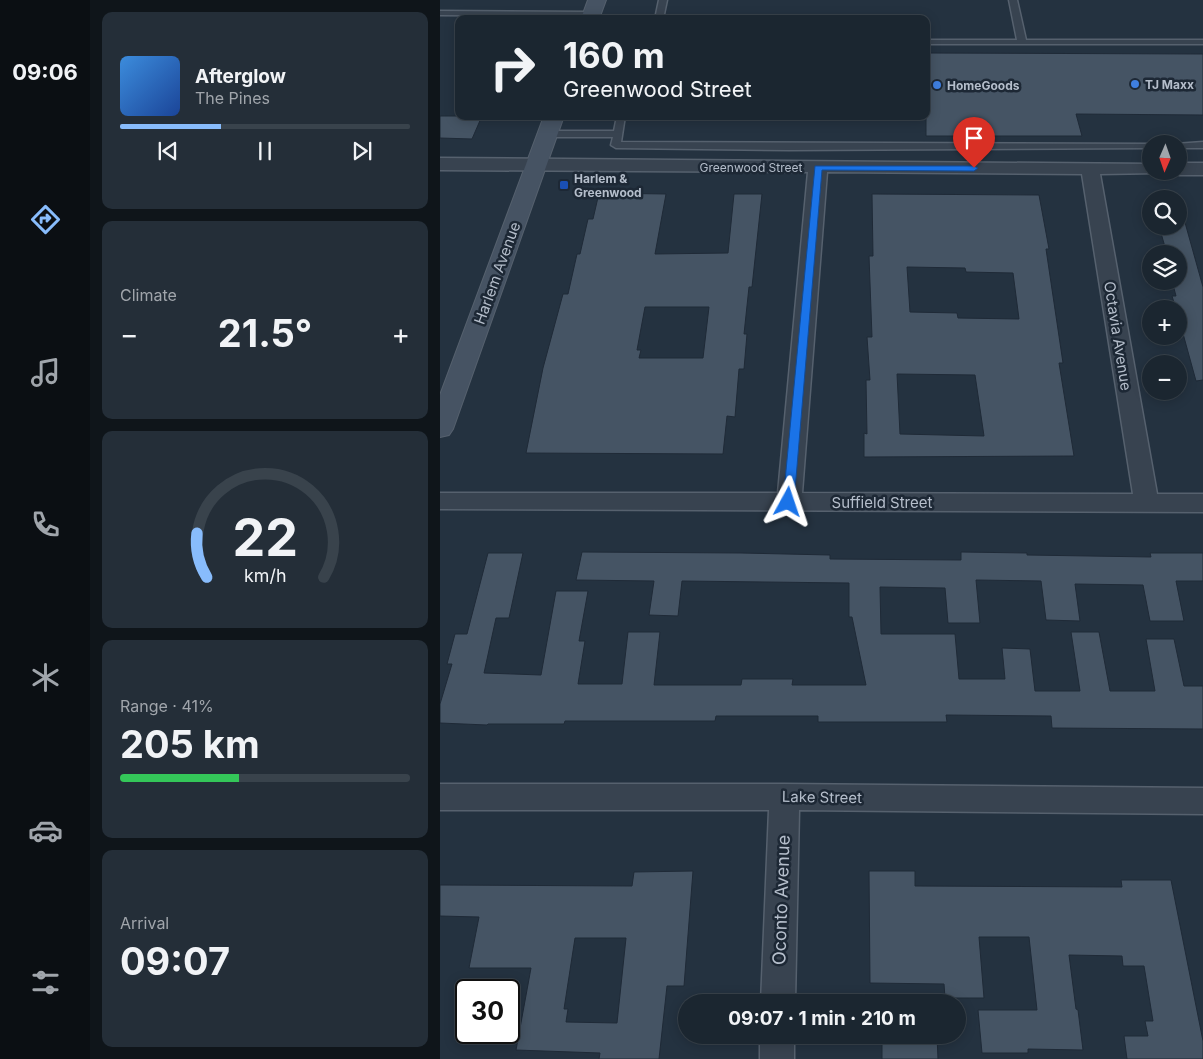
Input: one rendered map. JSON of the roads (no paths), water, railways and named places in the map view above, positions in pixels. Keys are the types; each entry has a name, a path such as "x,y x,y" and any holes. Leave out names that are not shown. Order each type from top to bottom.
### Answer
{"main road":[{"name":"Harlem Avenue","path":"440,429 551,125"}],"street":[{"name":"Greenwood Street","path":"440,164 1142,169"},
{"path":"788,502 818,168"},
{"name":"Octavia Avenue","path":"1090,169 1146,502"},
{"path":"1188,169 1203,169"},
{"name":"Suffield Street","path":"440,501 1203,503"},
{"name":"Lake Street","path":"440,798 784,797 1203,801"},
{"name":"Oconto Avenue","path":"778,994 784,797"},
{"path":"777,1059 778,1044"}],"lane":[{"path":"660,15 663,0"},
{"path":"1013,0 1022,42"},
{"path":"440,12 593,11"},
{"path":"930,42 1203,42"},
{"path":"620,120 616,145 788,147 1142,145"},
{"path":"551,125 617,134"},
{"path":"1188,145 1203,145"}],"place":[{"name":"TJ Maxx","path":"1135,84"},
{"name":"HomeGoods","path":"937,85"},
{"name":"Harlem & Greenwood","path":"564,185"}]}
